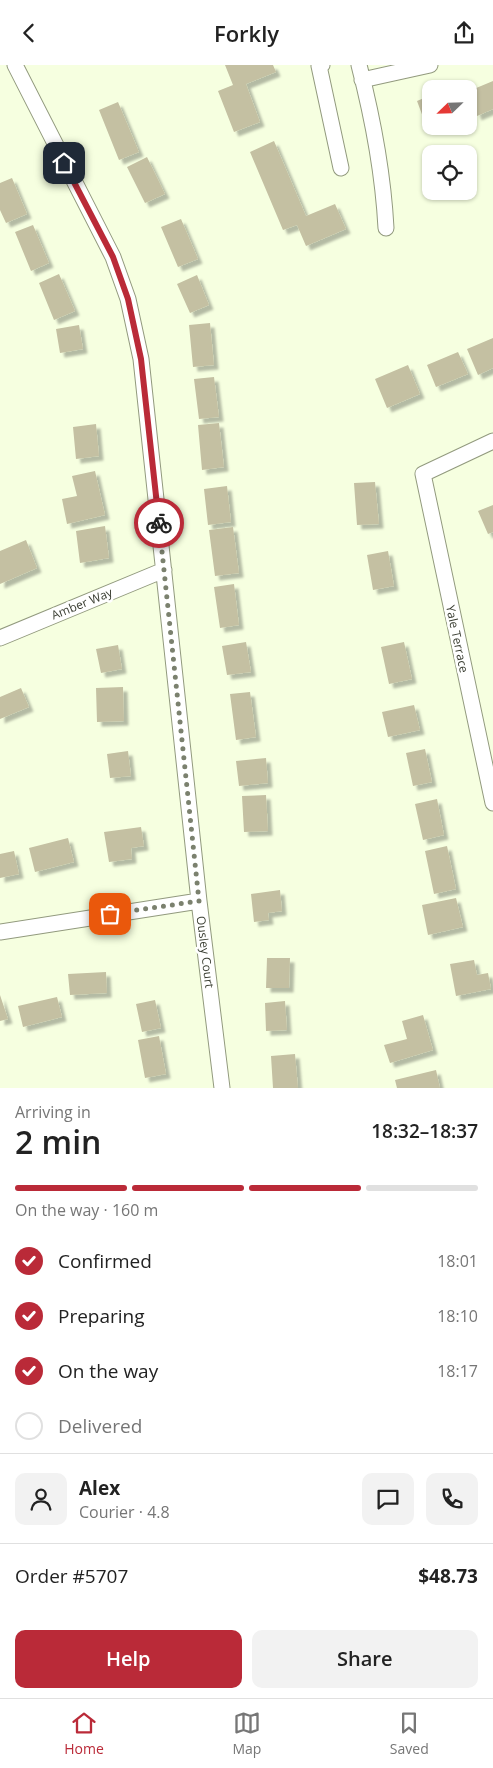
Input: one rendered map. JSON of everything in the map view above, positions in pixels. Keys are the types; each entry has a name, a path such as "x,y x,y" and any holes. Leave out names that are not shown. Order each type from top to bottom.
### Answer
{"street":[{"name":"Ousley Court","path":"15,65 113,257 128,299 141,359 199,901 222,1088"},
{"path":"322,65 318,66 341,168"},
{"path":"358,65 375,132 384,187 386,228"},
{"path":"362,80 430,65"},
{"name":"Yale Terrace","path":"493,441 423,474 493,803"},
{"name":"Amber Way","path":"0,638 164,570"},
{"path":"0,932 199,901"}],"building":[{"path":"225,65 273,65 276,72 246,84 260,122 234,132 218,91 233,85"},
{"path":"493,81 493,109 478,116 478,87"},
{"path":"422,99 422,114 417,101"},
{"path":"118,102 139,152 119,160 99,110"},
{"path":"274,141 306,216 335,204 346,229 306,246 297,225 283,230 250,152"},
{"path":"147,157 165,194 145,203 127,167"},
{"path":"12,178 27,214 6,223 0,210 0,183"},
{"path":"181,219 198,259 178,267 161,227"},
{"path":"33,225 49,263 31,271 15,232"},
{"path":"59,274 75,311 54,320 39,283"},
{"path":"197,275 209,305 190,313 177,284"},
{"path":"210,323 214,365 193,367 189,325"},
{"path":"79,325 83,349 60,353 56,329"},
{"path":"493,338 493,368 478,375 467,349"},
{"path":"458,352 468,374 436,387 427,365"},
{"path":"408,365 420,394 387,408 375,379"},
{"path":"214,377 219,417 199,419 194,379"},
{"path":"219,423 224,467 202,470 198,425"},
{"path":"96,424 99,456 76,459 73,427"},
{"path":"95,471 105,515 67,524 62,499 77,496 72,476"},
{"path":"375,482 379,524 357,525 354,483"},
{"path":"227,486 231,522 208,525 204,489"},
{"path":"493,505 493,532 488,534 478,511"},
{"path":"105,526 109,558 80,563 76,531"},
{"path":"233,527 239,573 215,576 209,530"},
{"path":"26,540 37,568 0,584 0,551"},
{"path":"388,551 394,586 373,590 367,555"},
{"path":"234,584 239,625 220,628 214,587"},
{"path":"246,642 251,672 227,675 222,646"},
{"path":"404,642 412,679 389,684 381,647"},
{"path":"118,645 122,669 101,673 96,649"},
{"path":"123,687 124,721 97,722 96,688"},
{"path":"21,688 29,707 0,719 0,697"},
{"path":"250,692 256,737 236,740 230,694"},
{"path":"414,705 420,730 388,737 382,712"},
{"path":"425,749 432,782 413,786 406,753"},
{"path":"128,751 131,776 110,778 107,754"},
{"path":"266,758 268,783 239,786 236,761"},
{"path":"266,795 268,831 244,832 242,796"},
{"path":"437,799 444,835 423,840 415,804"},
{"path":"141,827 144,846 131,848 132,859 109,862 104,832"},
{"path":"68,838 74,862 35,872 29,848"},
{"path":"447,846 456,889 434,894 425,851"},
{"path":"14,851 19,874 0,878 0,854"},
{"path":"280,890 282,911 268,913 269,920 254,922 251,894"},
{"path":"456,898 463,927 428,935 422,905"},
{"path":"267,958 290,958 289,988 266,988"},
{"path":"474,960 477,975 488,973 491,989 456,996 450,964"},
{"path":"106,972 107,993 70,995 68,974"},
{"path":"0,995 8,1019 0,1021"},
{"path":"57,997 62,1017 23,1027 18,1006"},
{"path":"155,1000 161,1028 142,1032 136,1004"},
{"path":"285,1001 287,1030 266,1031 265,1003"},
{"path":"423,1015 433,1050 390,1063 384,1045 407,1039 402,1021"},
{"path":"159,1036 166,1074 145,1078 138,1040"},
{"path":"295,1054 298,1088 273,1088 271,1056"},
{"path":"436,1070 440,1088 397,1088 395,1080"}],"way so far":[{"path":"110,914 199,901 159,523"}],"route":[{"path":"64,163 113,257 128,299 141,359 159,523"}]}
